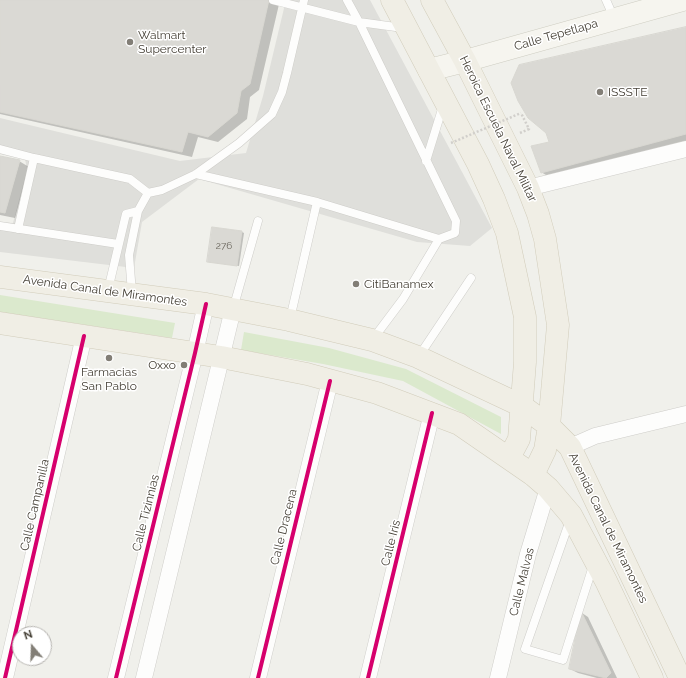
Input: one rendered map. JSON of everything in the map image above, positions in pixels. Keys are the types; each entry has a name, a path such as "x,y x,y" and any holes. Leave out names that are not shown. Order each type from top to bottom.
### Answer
{"main road":[{"path":"392,0 444,102 478,164 507,233 525,316 525,362 519,439 509,458"},
{"name":"Heroica Escuela Naval Militar","path":"432,0 465,61 528,188 538,214 545,239 558,325 549,426 541,481"},
{"name":"Avenida Canal de Miramontes","path":"0,277 206,304 289,320 372,340 418,357 522,406 549,426 570,447 680,678"},
{"path":"0,323 221,357 269,366 377,393 458,424 541,481 571,515 595,561 646,673"}],"street":[{"name":"Calle Tepetlapa","path":"429,70 465,61 610,9 683,0"},
{"path":"528,188 686,149"},
{"name":"Calle Tizinnias","path":"116,678 206,304"},
{"path":"144,678 233,309"},
{"name":"Calle Campanilla","path":"5,678 84,336"},
{"name":"Calle Dracena","path":"258,678 330,381"},
{"name":"Calle Iris","path":"368,678 432,414"},
{"path":"570,447 595,436 686,414"},
{"name":"Calle Malvas","path":"498,678 528,554 541,481"}],"lane":[{"path":"273,0 303,4 359,22 407,28"},
{"path":"347,0 456,221 455,233 440,239 403,299 372,340"},
{"path":"132,294 129,255 138,211 148,193 162,190 196,174 239,143 272,114 282,92 303,4"},
{"path":"426,161 444,102"},
{"path":"0,149 34,158 130,178 148,193"},
{"path":"18,229 34,158"},
{"path":"196,174 317,202 440,239"},
{"path":"289,320 317,202"},
{"path":"108,290 126,214 138,211"},
{"path":"233,309 258,221"},
{"path":"0,226 118,244"},
{"path":"418,357 471,278"},
{"path":"571,515 525,648 563,660 595,561"}],"path":[{"path":"451,143 521,113"}],"green space":[{"path":"0,295 175,323 172,338 0,312"},
{"path":"244,332 329,348 406,369 501,417 501,434 403,381 323,364 241,350"}],"shaded area":[{"path":"286,0 370,0 492,228 470,246 417,242 199,179 142,222 134,268 0,252 0,222 13,223 27,169 25,159 0,154 0,118 180,161 246,153 263,96"}],"building":[{"name":"Walmart Supercenter","path":"0,0 269,0 250,84 241,91 237,113 208,137 188,132 182,152 0,112"},
{"name":"ISSSTE","path":"686,27 686,134 541,173 531,146 549,142 546,133 528,118 518,101 511,83 519,65"},
{"path":"0,156 20,160 5,213 0,212"},
{"path":"212,227 242,231 237,266 207,262"},
{"path":"581,611 611,673 606,678 569,669"}],"cycle path":[{"path":"116,678 206,304"},
{"path":"5,678 84,336"},
{"path":"258,678 330,381"},
{"path":"368,678 432,413"}],"place":[{"name":"Walmart Supercenter","path":"130,42"},
{"name":"ISSSTE","path":"600,92"},
{"name":"CitiBanamex","path":"356,284"},
{"name":"Farmacias San Pablo","path":"109,358"},
{"name":"Oxxo","path":"184,365"}]}
